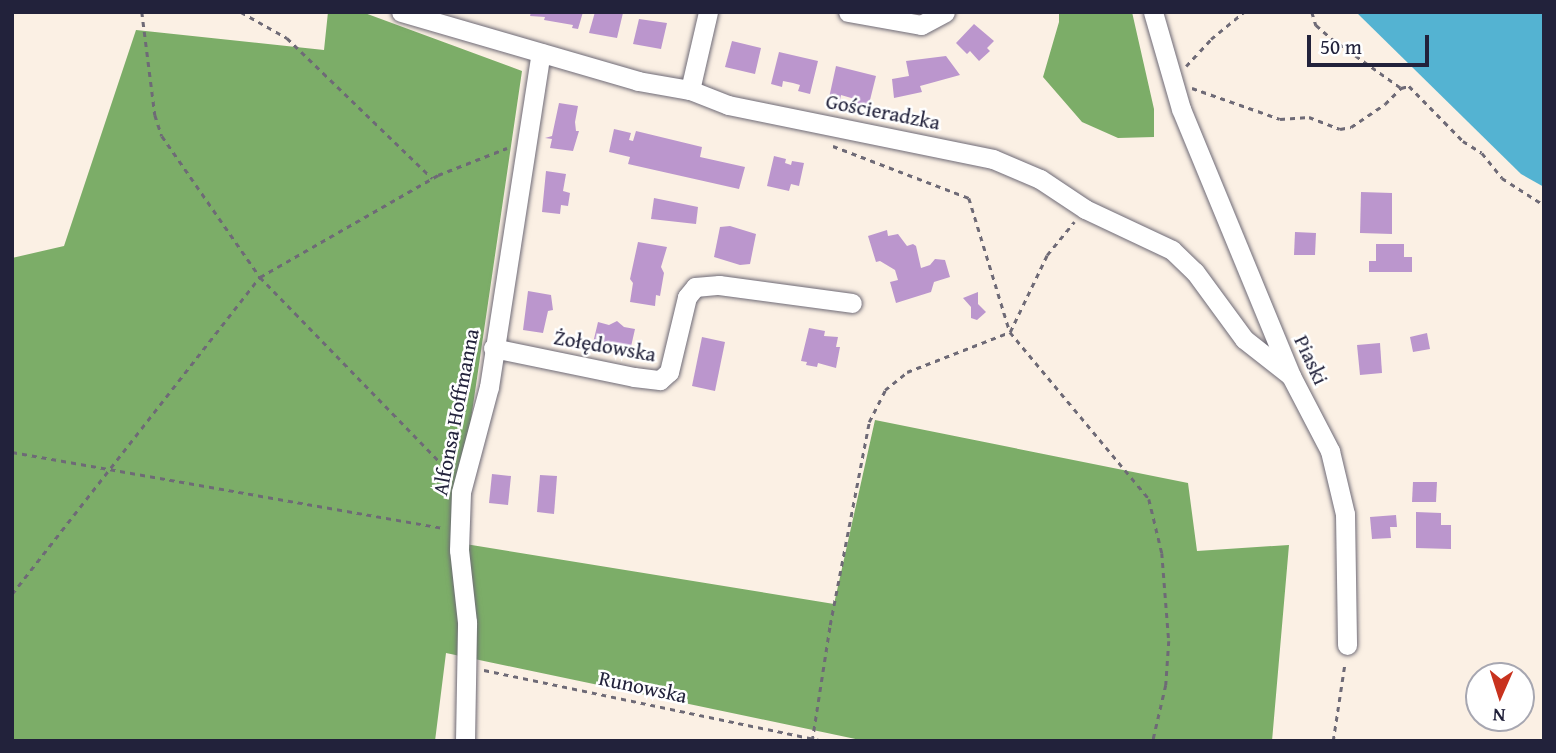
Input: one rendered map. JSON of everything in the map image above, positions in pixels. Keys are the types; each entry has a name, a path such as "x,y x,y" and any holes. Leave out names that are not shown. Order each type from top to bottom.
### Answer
{"street":[{"path":"690,90 708,12"},
{"path":"848,12 921,25 945,12"},
{"name":"Piaski","path":"1153,12 1172,81 1291,376 1330,451 1345,514 1348,645"},
{"name":"Gościeradzka","path":"408,13 638,81 690,90 727,105 993,159 1040,179 1085,209 1172,250 1195,272 1244,339 1291,376"},
{"name":"Alfonsa Hoffmanna","path":"466,741 468,667 459,531 463,485 489,387 541,53"},
{"name":"Żołędowska","path":"493,348 660,380 669,372 687,296 695,287 719,285 852,303"}],"path":[{"path":"142,12 155,115 162,136 260,277 463,485"},
{"path":"242,12 287,38 432,178"},
{"path":"1244,12 1211,39 1172,81 1280,119 1309,117 1340,129 1351,128 1385,104 1401,88 1409,86 1463,141 1482,153 1502,178 1544,205"},
{"path":"1312,12 1316,25 1331,38 1401,88"},
{"path":"12,594 260,277 432,178 526,141"},
{"path":"828,144 969,198 1010,332 1149,499 1162,553 1170,641 1166,685 1153,741"},
{"path":"812,739 830,625 869,422 885,390 907,372 1010,332 1047,255 1085,209"},
{"path":"12,453 459,531"},
{"path":"1334,741 1348,645"},
{"name":"Runowska","path":"468,667 823,741"}],"green space":[{"path":"328,12 362,12 522,71 453,542 834,604 875,420 1188,483 1197,551 1289,545 1272,741 865,741 446,653 435,741 12,741 12,258 64,246 136,30 324,50"},
{"path":"1059,12 1132,12 1154,109 1154,137 1118,138 1082,122 1043,77 1059,22"}],"water":[{"path":"1356,12 1544,12 1544,187 1521,174"}],"building":[{"path":"531,12 583,12 578,29 572,28 573,25 544,20 545,17 530,16"},
{"path":"595,12 623,13 617,38 589,33"},
{"path":"639,19 667,23 661,49 633,44"},
{"path":"974,24 994,41 987,48 990,51 979,61 970,51 967,54 956,43"},
{"path":"732,41 761,48 755,74 725,67"},
{"path":"779,52 818,61 810,94 798,91 800,85 793,83 783,81 782,87 771,84"},
{"path":"946,56 960,75 920,86 922,92 894,98 892,79 909,76 906,61"},
{"path":"836,66 876,76 868,108 856,105 858,100 841,95 840,101 829,98"},
{"path":"559,103 578,106 575,122 576,131 579,131 573,151 550,148 552,139 545,138 552,136"},
{"path":"614,129 631,133 629,140 633,141 636,131 702,147 700,157 745,167 739,189 628,164 630,157 609,152"},
{"path":"774,156 786,159 785,163 791,165 792,161 804,163 799,186 791,184 789,191 767,186"},
{"path":"546,171 566,174 563,191 570,193 568,206 561,205 560,214 542,212"},
{"path":"1361,192 1392,193 1392,234 1360,233"},
{"path":"654,198 698,207 696,224 651,219"},
{"path":"730,226 756,234 750,264 740,265 714,257 720,227"},
{"path":"887,230 888,236 898,234 907,246 916,246 921,268 930,265 935,259 945,260 950,277 934,282 931,292 896,303 890,282 898,280 895,270 880,261 876,262 868,236"},
{"path":"1295,232 1316,233 1315,255 1294,255"},
{"path":"638,242 667,247 661,267 664,273 660,296 656,295 655,306 630,302 633,283 630,279"},
{"path":"1376,244 1404,244 1404,257 1412,257 1412,272 1369,272 1369,261 1376,261"},
{"path":"528,291 551,295 553,310 548,311 543,333 523,330"},
{"path":"978,292 978,304 986,312 977,320 971,318 971,307 963,298"},
{"path":"617,321 624,327 635,329 630,351 593,343 598,322 609,325"},
{"path":"809,328 825,331 824,336 838,337 836,347 840,347 836,368 818,363 817,367 806,365 807,362 801,361"},
{"path":"1427,333 1430,349 1413,352 1410,337"},
{"path":"702,337 725,342 715,391 692,386"},
{"path":"1380,343 1382,373 1360,375 1357,345"},
{"path":"492,474 511,476 508,505 489,503"},
{"path":"540,475 557,476 554,514 537,512"},
{"path":"1413,482 1437,482 1436,502 1412,502"},
{"path":"1416,512 1441,513 1441,525 1451,525 1451,549 1416,548"},
{"path":"1396,515 1397,527 1390,527 1391,538 1372,539 1370,517"}]}
